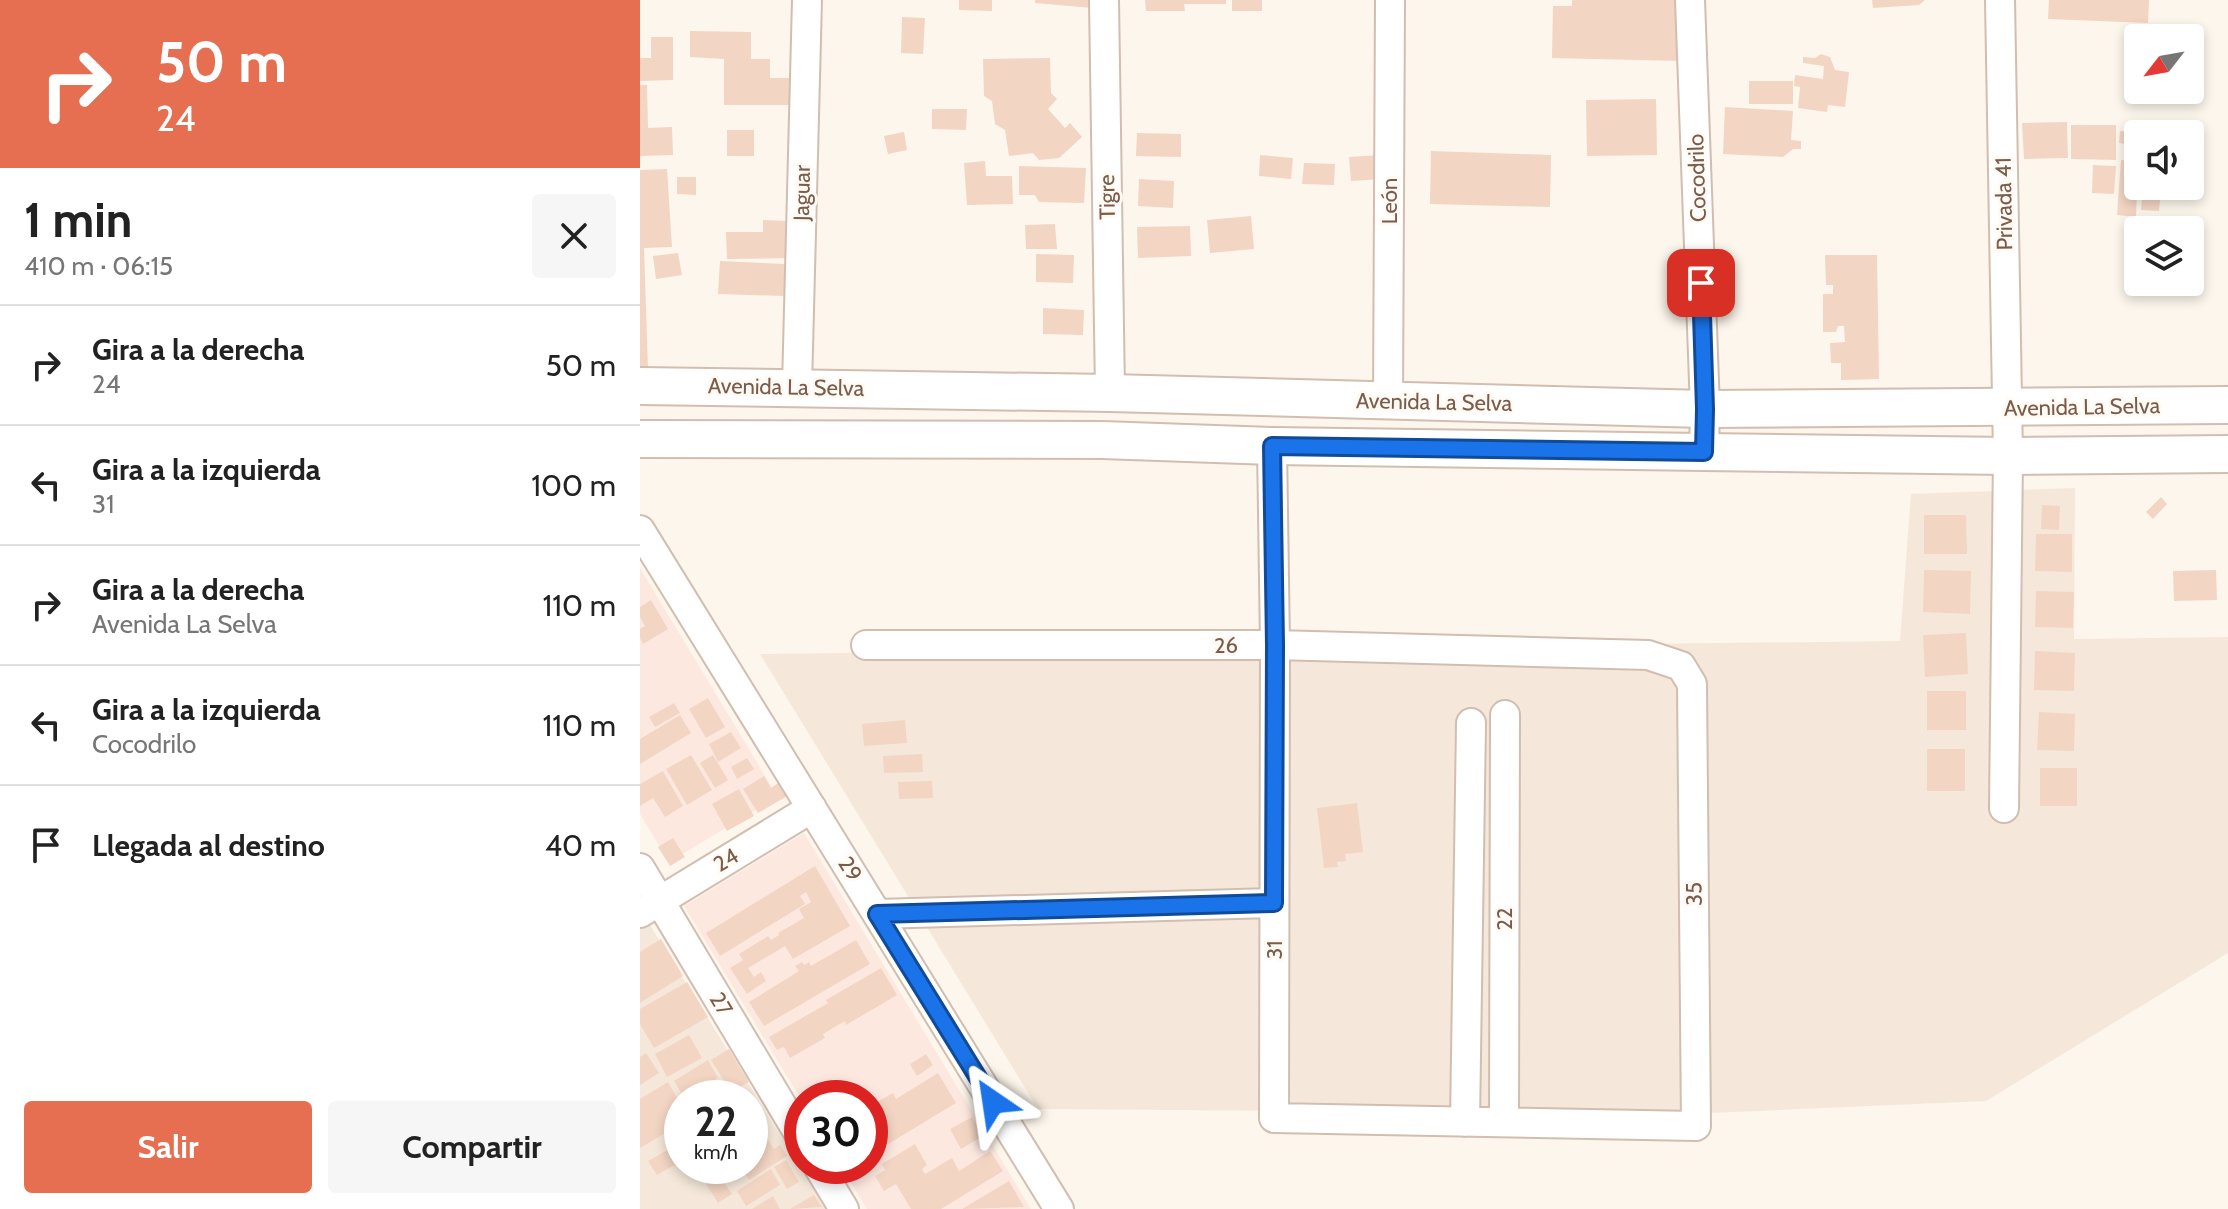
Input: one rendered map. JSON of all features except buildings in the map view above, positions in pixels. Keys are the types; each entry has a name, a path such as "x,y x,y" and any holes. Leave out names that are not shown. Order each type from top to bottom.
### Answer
{"street":[{"name":"Jaguar","path":"797,387 807,0"},
{"name":"Tigre","path":"1104,0 1110,393"},
{"name":"León","path":"1388,401 1390,0"},
{"name":"Cocodrilo","path":"1690,0 1704,452"},
{"name":"Privada 41","path":"2000,0 2008,456 2004,808"},
{"name":"Avenida La Selva","path":"640,386 1110,393 1705,409 2228,405"},
{"name":"Avenida La Selva","path":"640,439 1102,440 1272,446 2008,456 2228,454"},
{"name":"31","path":"1272,446 1275,645 1274,1118 1465,1122"},
{"name":"29","path":"640,530 1059,1209"},
{"name":"26","path":"866,645 1275,645 1648,655 1681,666"},
{"name":"35","path":"1504,1122 1696,1126 1692,684 1681,666"},
{"name":"22","path":"1504,1122 1505,715"},
{"path":"1471,723 1465,1122 1504,1122"},
{"name":"24","path":"650,907 812,808"},
{"name":"27","path":"640,868 650,907 784,1112"},
{"path":"877,914 1274,903"},
{"path":"829,1184 844,1209"}],"shaded area":[{"path":"2075,488 2074,639 2228,637 2228,953 1986,1101 1687,1114 1038,1109 760,654 1900,641 1911,494"},
{"path":"640,568 778,797 669,862 640,814"},
{"path":"804,833 1031,1209 867,1209 852,1184 888,1184 888,1080 789,1080 684,906"},
{"path":"640,909 746,1080 664,1080 664,1184 768,1184 768,1115 784,1141 784,1184 810,1184 826,1209 640,1209"}],"route":[{"path":"993,1102 877,914 1274,903 1272,446 1704,452 1701,283"}]}
